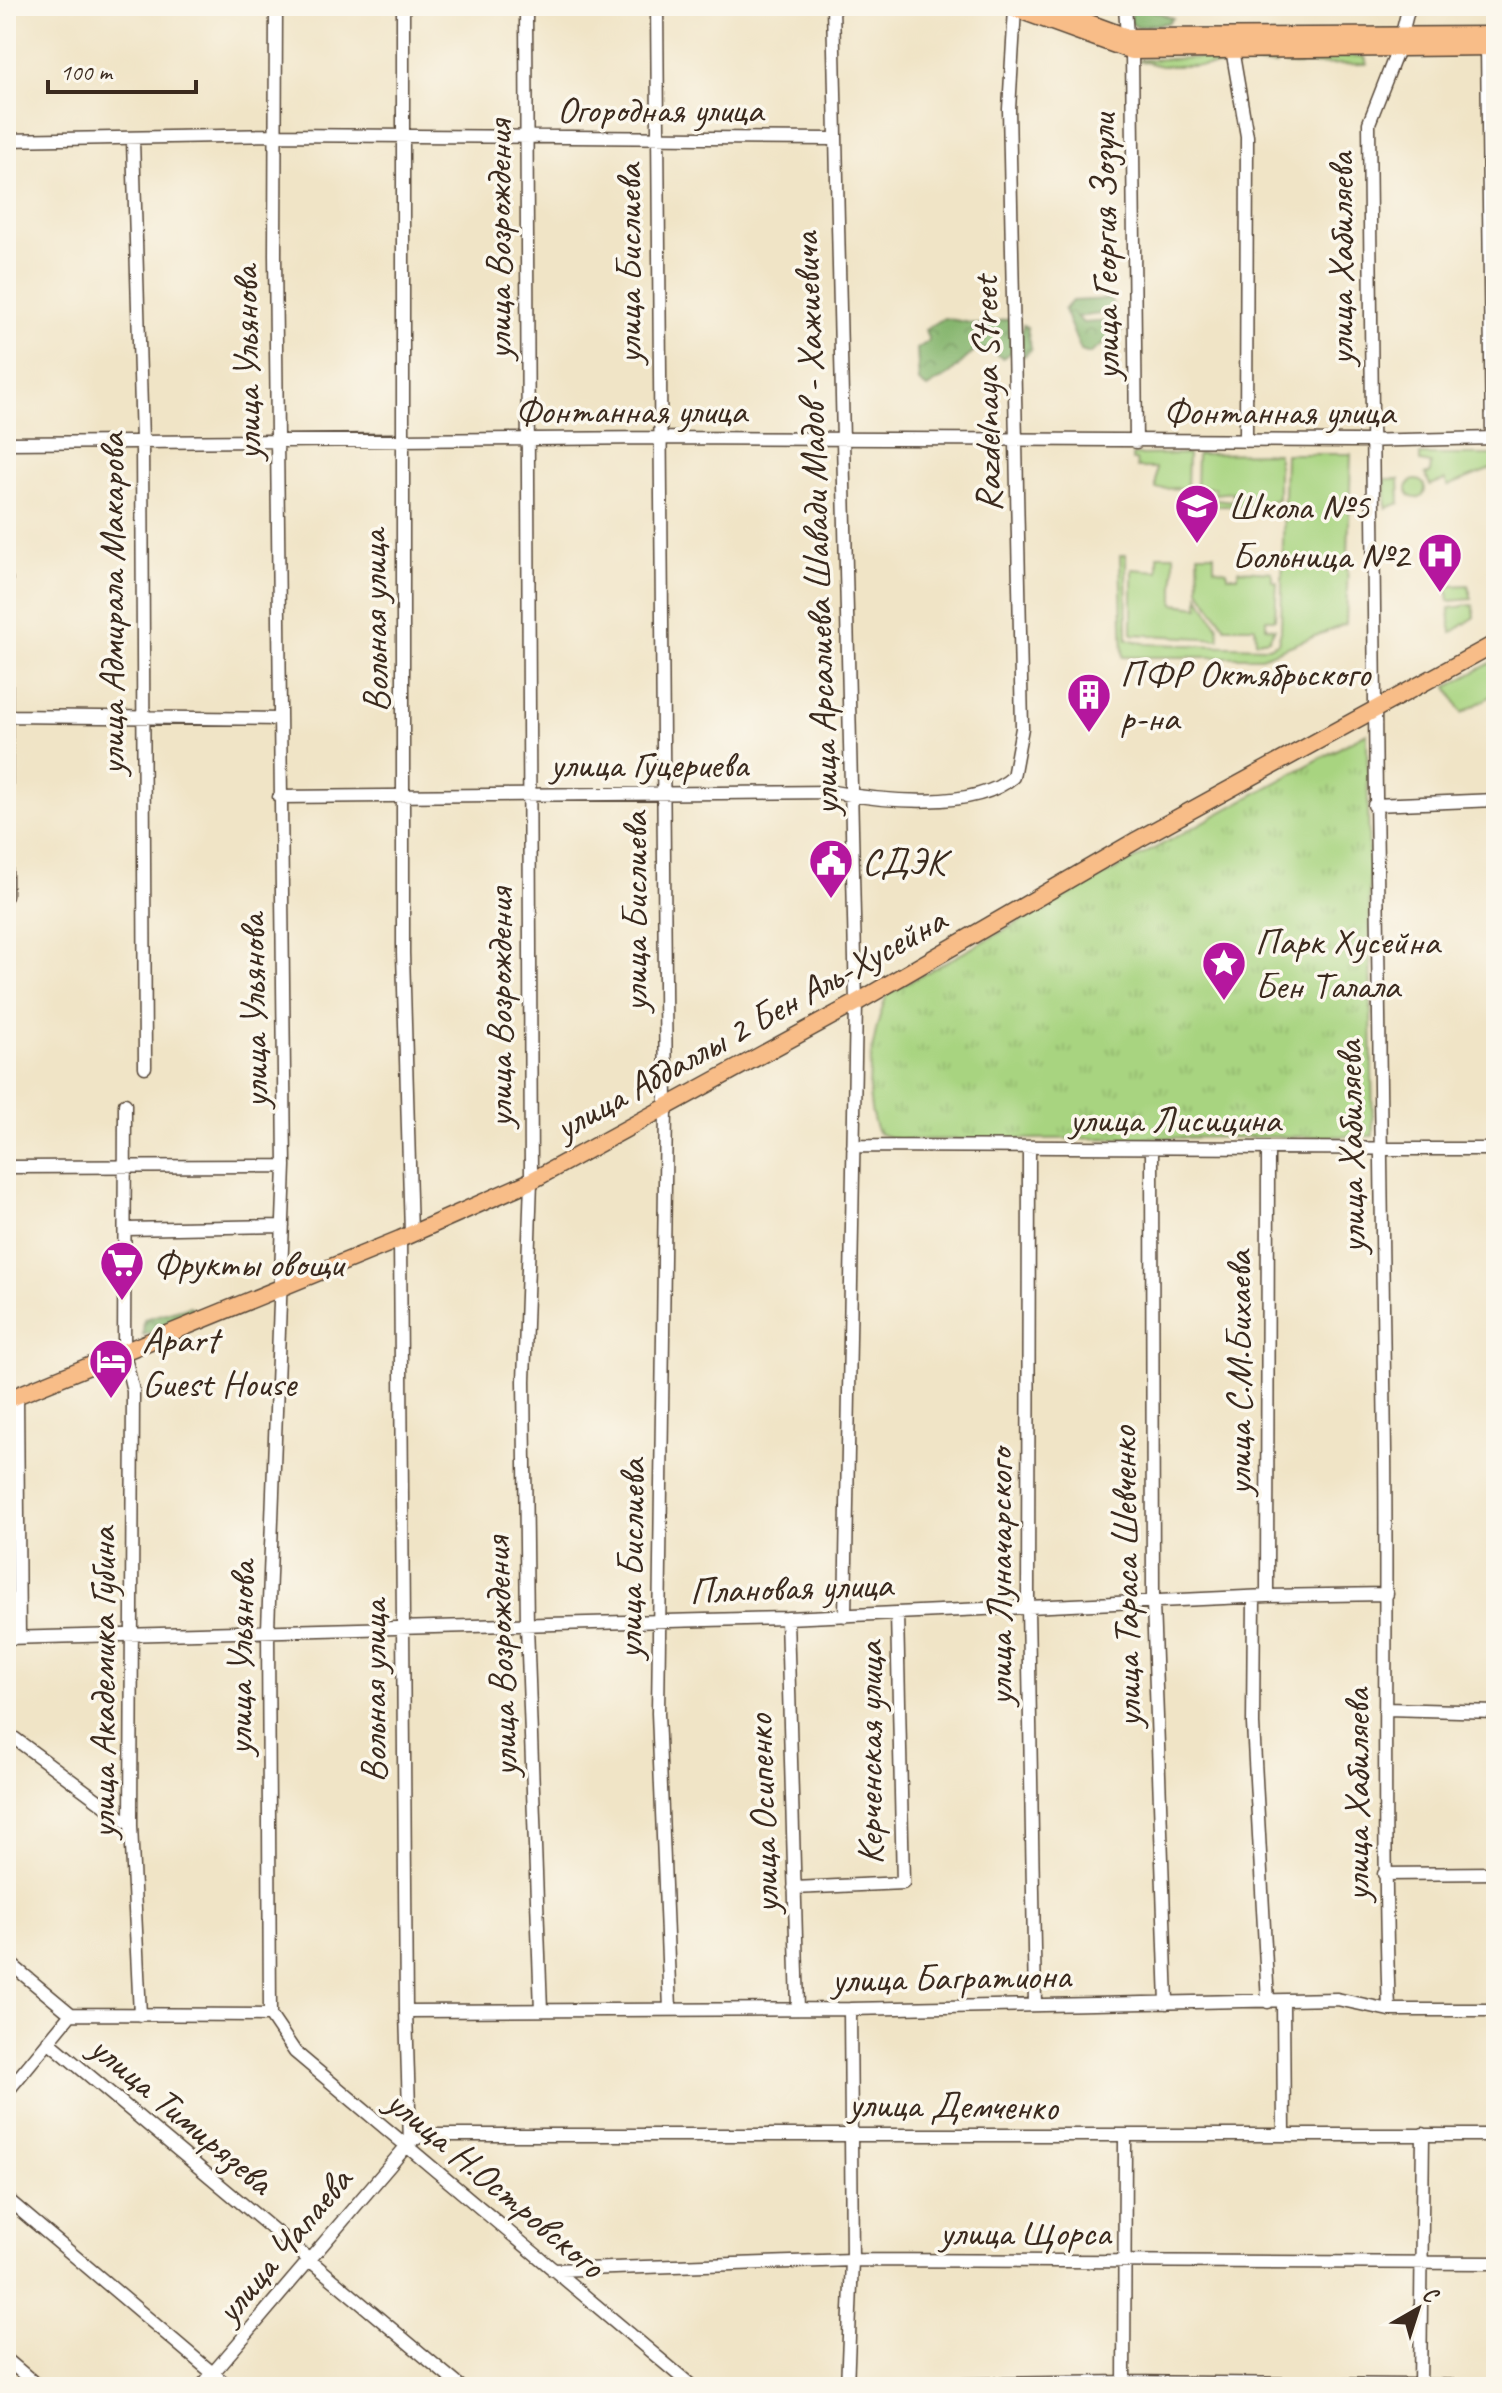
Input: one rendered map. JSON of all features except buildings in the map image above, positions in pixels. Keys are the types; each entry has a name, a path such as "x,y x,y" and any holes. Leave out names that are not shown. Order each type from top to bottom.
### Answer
{"main road":[{"path":"1043,6 1130,44 1493,43"},
{"path":"1012,7 1130,44 1232,49 1400,42"},
{"name":"улица Абдаллы 2 Бен Аль-Хусейна","path":"12,1398 405,1237 531,1181 856,1003 1137,840 1496,643"}],"street":[{"name":"улица Ульянова","path":"270,2015 268,1629 285,1166 279,797 274,135 276,6"},
{"name":"Вольная улица","path":"403,6 403,1628 408,2144"},
{"name":"улица Возрождения","path":"526,6 525,233 531,441 528,794 531,1181 524,1381 527,1626 541,2010"},
{"name":"улица Бислиева","path":"657,6 658,438 666,1108 658,1713 670,2009"},
{"name":"улица Арсалиева Шавади Мадов - Хажиевича","path":"833,6 834,139 854,796 856,1003 845,1616"},
{"name":"улица Георгия Зозули","path":"1125,6 1130,44 1136,442"},
{"name":"улица Хабиляева","path":"1389,2010 1384,1874 1387,1594 1372,713 1369,123 1400,42 1409,6"},
{"name":"Razdelnaya Street","path":"1012,7 1009,109 1022,728 1013,777"},
{"path":"1493,43 1494,438"},
{"path":"1232,49 1247,136 1246,441"},
{"name":"Огородная улица","path":"6,140 274,135 834,139"},
{"name":"улица Адмирала Макарова","path":"133,140 142,441 145,1067"},
{"name":"Фонтанная улица","path":"6,443 658,438 1017,438 1136,442 1494,438"},
{"path":"6,578 6,896"},
{"path":"7,716 280,719"},
{"name":"улица Гуцериева","path":"279,797 833,792 854,796 955,798 988,793 1013,777"},
{"path":"1374,805 1496,800"},
{"path":"124,1353 125,1104"},
{"name":"улица Лисицина","path":"853,1146 1496,1149"},
{"name":"улица Луначарского","path":"1029,1148 1028,1608 1035,2005"},
{"name":"улица Тараса Шевченко","path":"1152,1149 1153,1603 1167,2003"},
{"name":"улица С.М.Бихаева","path":"1267,1596 1268,1150"},
{"path":"6,1167 285,1166"},
{"path":"126,1229 283,1226"},
{"name":"улица Академика Губина","path":"124,1353 133,1391 129,1633 131,1825 140,2015"},
{"path":"12,1398 13,1637"},
{"name":"Плановая улица","path":"13,1637 660,1622 1267,1596 1387,1594"},
{"path":"1254,1597 1253,1724 1268,2002"},
{"name":"Керченская улица","path":"794,1888 903,1883 897,1613"},
{"name":"улица Осипенко","path":"787,1618 798,2009"},
{"path":"1386,1709 1496,1712"},
{"path":"6,1732 131,1825"},
{"path":"1384,1874 1496,1873"},
{"name":"улица Тимирязева","path":"6,1960 71,2014"},
{"name":"улица Багратиона","path":"406,2011 850,2009 1337,1999 1389,2010 1496,2010"},
{"path":"1283,2002 1284,2133"},
{"path":"847,2386 852,2260 850,2009"},
{"path":"6,2093 71,2014 270,2015"},
{"name":"улица Н.Островского","path":"270,2015 295,2052 693,2387"},
{"name":"улица Тимирязева","path":"48,2041 461,2387"},
{"name":"улица Демченко","path":"408,2144 423,2135 447,2133 1125,2137 1284,2133 1496,2135"},
{"path":"1420,2386 1423,2134"},
{"path":"1124,2384 1125,2137"},
{"name":"улица Чапаева","path":"201,2387 408,2144"},
{"path":"6,2198 229,2387"},
{"name":"улица Щорса","path":"553,2270 852,2260 1496,2263"},
{"path":"6,2359 39,2387"},
{"path":"780,2387 1124,2384 1496,2386"}],"green space":[{"path":"1145,8 1173,18 1167,23 1137,27 1131,23 1131,10"},
{"path":"1225,57 1227,66 1161,66 1138,60"},
{"path":"1275,57 1276,65 1239,65 1240,58"},
{"path":"1365,57 1367,64 1285,65 1284,59"},
{"path":"1110,299 1116,312 1077,317 1083,323 1111,321 1125,329 1089,354 1081,351 1064,310 1072,301"},
{"path":"944,318 981,325 1009,319 1012,352 1002,358 989,350 976,349 950,374 927,388 919,382 917,349 929,341 925,330"},
{"path":"1023,325 1027,327 1031,349 1024,356 1019,354"},
{"path":"1278,453 1278,499 1255,506 1215,506 1214,499 1233,501 1233,492 1215,494 1214,488 1196,487 1197,454"},
{"path":"1188,454 1187,488 1156,489 1156,468 1137,468 1136,460 1132,460 1132,455"},
{"path":"1285,454 1351,454 1346,624 1262,657 1123,657 1120,555 1126,555 1127,639 1147,644 1268,647 1278,643 1281,630"},
{"path":"1420,455 1496,455 1496,467 1448,486 1445,480 1430,485 1425,474 1430,474 1431,464 1420,462"},
{"path":"1385,479 1399,479 1400,503 1386,508"},
{"path":"1416,480 1425,489 1416,498 1407,489"},
{"path":"1198,554 1214,554 1214,568 1227,571 1227,576 1238,576 1239,570 1272,572 1272,581 1277,582 1275,619 1266,619 1266,627 1275,628 1269,639 1256,641 1255,627 1225,627 1199,589"},
{"path":"1158,555 1174,555 1174,604 1199,607 1199,595 1218,627 1219,639 1132,634 1132,569 1158,571"},
{"path":"1468,585 1472,599 1449,601 1447,586"},
{"path":"1473,605 1475,617 1451,633 1449,608"},
{"path":"1496,660 1496,693 1462,713 1448,687"},
{"path":"1367,733 1373,1136 898,1140 878,1133 870,1100 870,1063 887,994"},
{"path":"190,1306 195,1310 192,1319 143,1335 144,1319"}],"place":[{"name":"Школа №5","path":"1197,545"},
{"name":"Больница №2","path":"1440,594"},
{"name":"ПФР Октябрьского р-на","path":"1089,734"},
{"name":"СДЭК","path":"831,900"},
{"name":"Парк Хусейна Бен Талала","path":"1224,1002"},
{"name":"Фрукты овощи","path":"122,1302"},
{"name":"Apart Guest House","path":"111,1400"}]}
